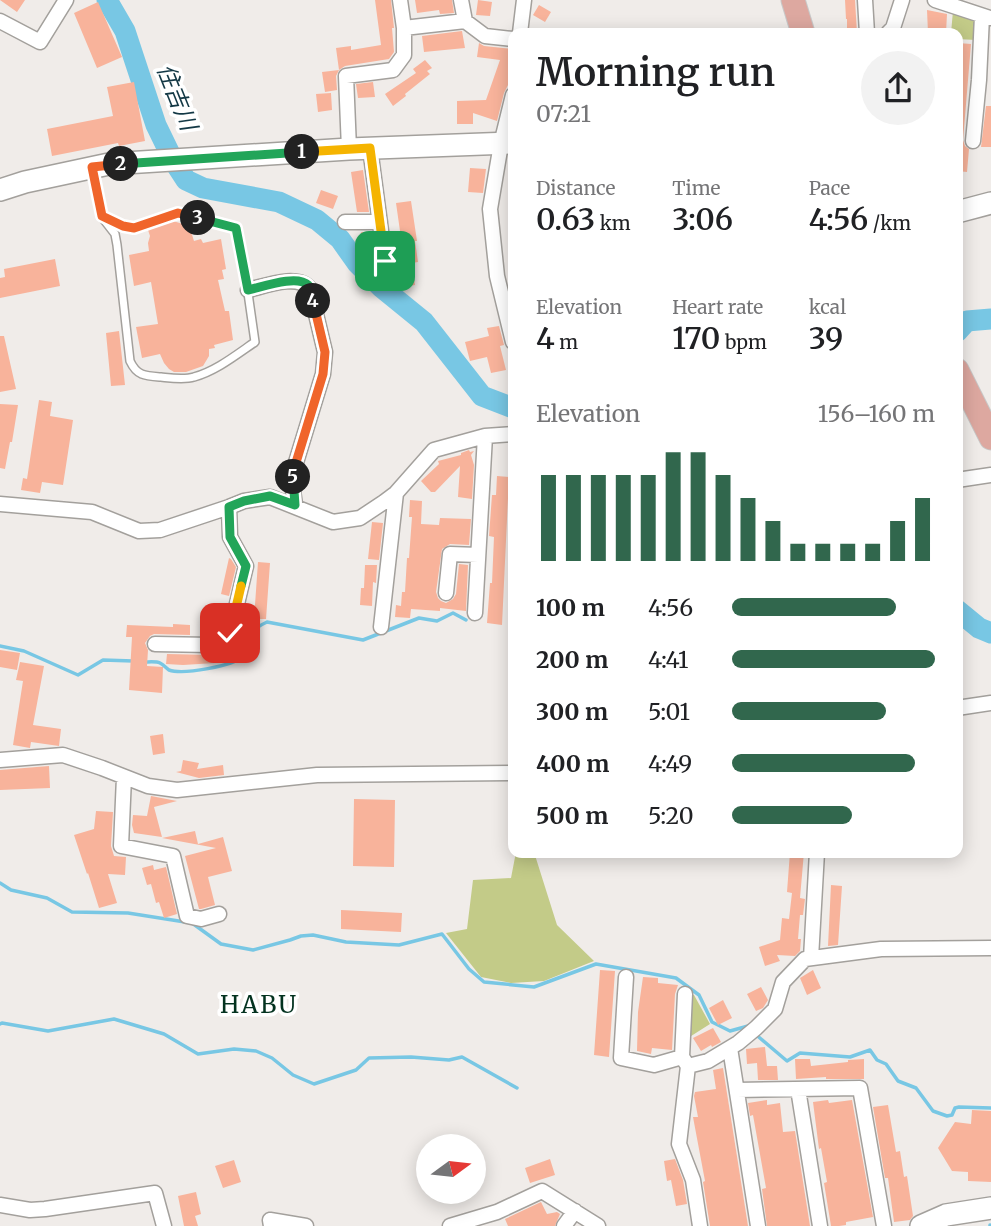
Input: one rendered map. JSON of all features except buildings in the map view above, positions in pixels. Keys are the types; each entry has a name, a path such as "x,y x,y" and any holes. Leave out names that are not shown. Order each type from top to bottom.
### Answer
{"main road":[{"path":"793,0 801,28"},
{"path":"963,382 991,438"}],"street":[{"path":"0,21 40,42 66,0"},
{"path":"385,261 380,222 360,149 346,76 393,70 404,55 400,0"},
{"path":"461,0 465,21 485,36 508,38"},
{"path":"521,28 524,0"},
{"path":"865,0 867,28"},
{"path":"893,28 902,0"},
{"path":"935,0 986,17 985,80 973,141"},
{"path":"404,27 465,21"},
{"path":"0,190 110,164 360,149 507,144 490,209 497,276 508,314"},
{"path":"963,210 991,203"},
{"path":"345,222 380,222"},
{"path":"248,290 293,280 307,284 325,352 323,374 294,469 292,483 295,505"},
{"path":"0,504 92,512 139,531 160,530 244,501 270,496 333,522 360,518 396,492 435,450 485,436 508,434"},
{"path":"475,613 485,436"},
{"path":"963,479 991,475"},
{"path":"381,627 396,492"},
{"path":"155,645 211,645 230,633 246,566 230,537 229,507"},
{"path":"446,593 450,555 478,555"},
{"path":"963,707 991,703"},
{"path":"0,760 63,755 148,786 177,790 317,775 508,774"},
{"path":"124,777 121,846 173,856 187,916 201,919 219,914"},
{"path":"811,958 817,858"},
{"path":"626,977 621,1058 654,1065 708,1061 756,1028 775,1009 783,982 805,959 881,949 991,948"},
{"path":"685,994 685,1062 680,1144 693,1180 700,1226"},
{"path":"730,1048 758,1226"},
{"path":"737,1090 860,1088 884,1226"},
{"path":"798,1089 820,1226"},
{"path":"450,1226 497,1212 542,1191 598,1226"},
{"path":"0,1205 30,1210 45,1209 155,1193 164,1226"},
{"path":"921,1226 946,1215 963,1219 991,1208"},
{"path":"564,1226 575,1212"},
{"path":"271,1226 270,1220 306,1226"}],"lane":[{"path":"92,167 102,216 115,234 130,361 134,369 141,374 159,377 191,378 214,370 255,342 236,228 178,213 134,228 102,216"}],"green space":[{"path":"953,11 977,19 976,40 963,39 963,28 951,28"},
{"path":"515,858 536,858 557,925 594,961 544,981 511,983 481,977 446,933 467,929 473,880 511,878"},
{"path":"690,995 694,995 710,1024 688,1038"}],"waterway":[{"name":"住吉川","path":"107,0 125,31 156,125 186,180 203,188 279,202 317,220 340,239 357,263 381,287 424,322 482,396 508,406"},
{"path":"963,325 967,321 991,319"},
{"path":"144,662 158,662 169,670 176,671 230,663 243,656 251,634 267,622 363,640 419,618 437,621 453,613 466,620"},
{"name":"住吉川","path":"963,615 979,628 991,633"},
{"path":"0,646 24,651 78,675 103,660 133,661"},
{"path":"0,883 11,890 47,898 72,912 128,913 185,922"},
{"path":"192,923 221,944 253,950 301,936 399,945 442,934 469,969 484,982 534,987 596,964 676,978 699,995 712,1022 730,1031 748,1026"},
{"path":"0,1024 48,1031 114,1019 164,1034 198,1054 234,1049 256,1051 272,1058 293,1075 314,1084 356,1070 369,1058 449,1060 462,1057 517,1088"},
{"path":"754,1033 787,1061 800,1053 850,1057 870,1050 877,1060 886,1064 898,1081 916,1088 933,1111 947,1116 952,1115 955,1108 959,1107 991,1108"}],"district":[{"name":"HABU","path":"259,1005"}],"route":[{"path":"230,633 246,566 230,537 229,507 270,496 295,505 292,483 294,469 323,374 325,352 310,289 307,284 293,280 248,290 236,228 178,213 134,228 102,216 92,167 370,148 385,261"}]}
